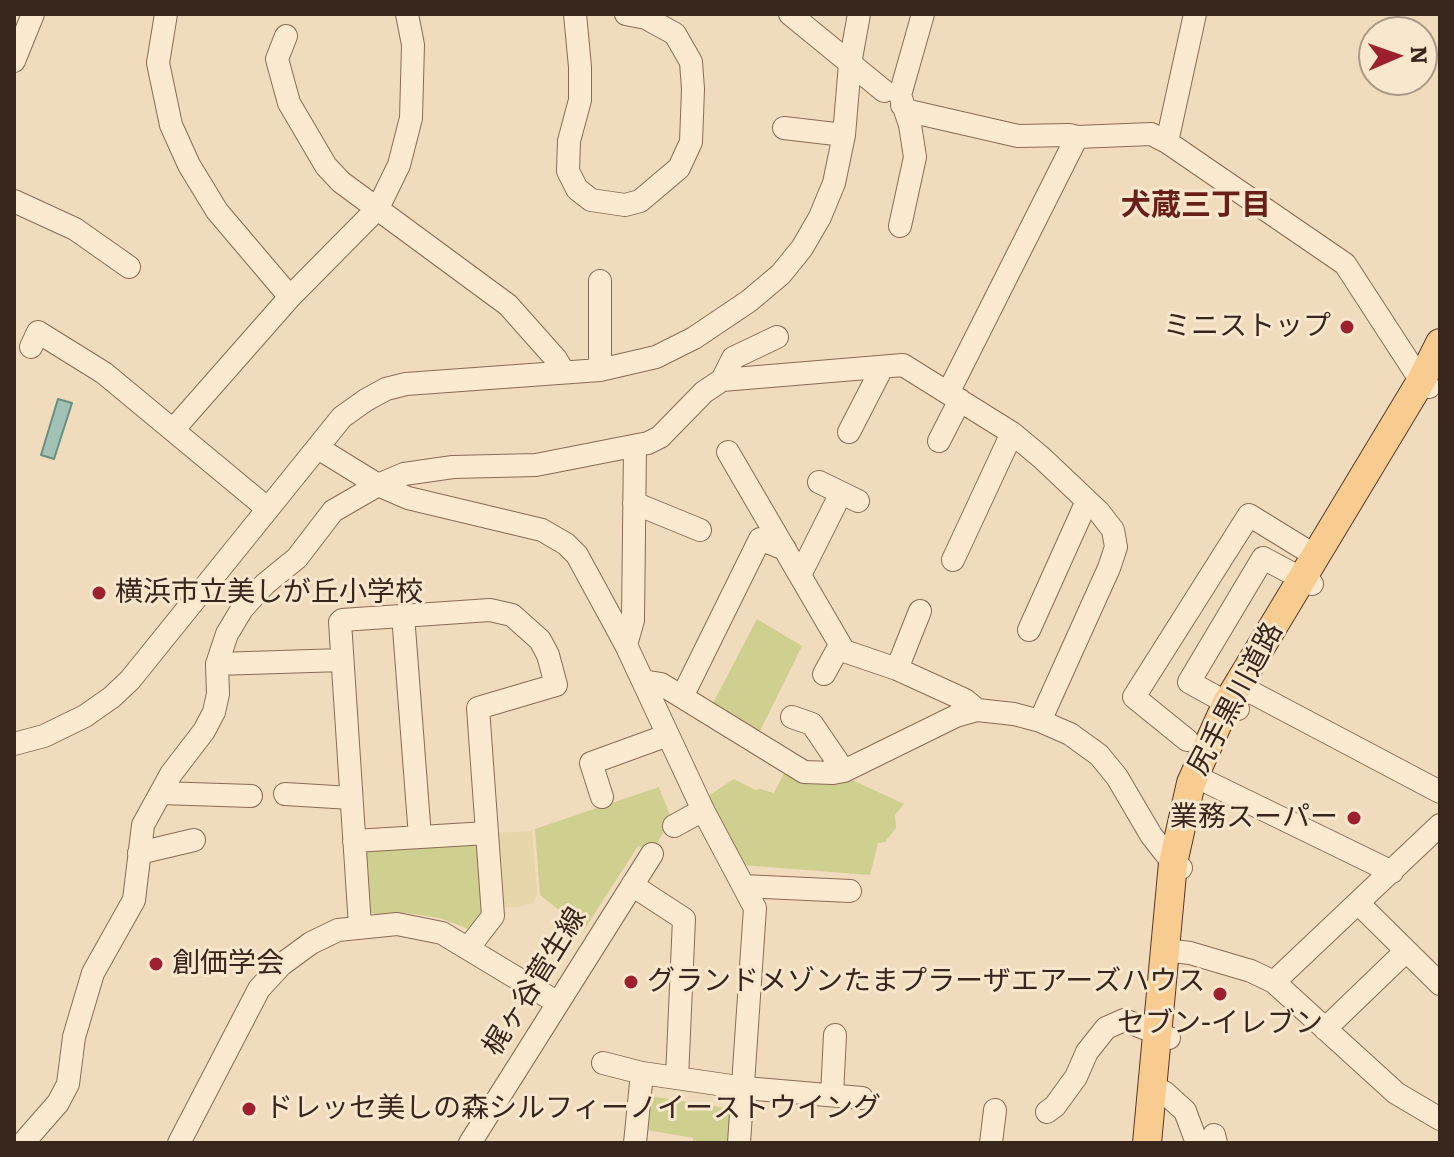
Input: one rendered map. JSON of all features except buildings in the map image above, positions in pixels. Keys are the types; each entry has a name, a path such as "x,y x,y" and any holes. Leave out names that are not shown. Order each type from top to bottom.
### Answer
{"main road":[{"name":"尻手黒川道路","path":"1147,1143 1163,1036 1191,783 1309,572 1430,378 1440,343"},
{"name":"尻手黒川道路","path":"1180,867 1212,757 1238,701"},
{"name":"尻手黒川道路","path":"1160,1143 1164,1092 1163,1036"}],"street":[{"path":"14,61 33,14"},
{"path":"166,14 158,63 171,125 189,165 217,211 290,297"},
{"path":"173,430 290,297 378,208 399,165 411,118 413,45 407,14"},
{"path":"575,14 580,100 569,141 568,171 577,189 591,200 625,205 640,201 679,168 691,142 693,89 691,62 675,34 646,18 626,14"},
{"path":"790,14 909,111 1018,136 1151,134 1167,142 1345,264 1430,378"},
{"path":"14,744 60,730 112,697 130,680 342,417 386,389 447,380 600,370 656,357 694,338 749,301 781,274 802,248 820,217 834,183 844,135 850,64 859,14"},
{"path":"893,98 900,95 923,14"},
{"path":"1167,142 1195,14"},
{"path":"286,36 277,59 289,103 326,166 341,182 508,305 564,372"},
{"path":"893,98 910,125 915,157 900,226"},
{"path":"784,128 844,135"},
{"path":"939,441 954,397 1077,137"},
{"path":"14,201 75,229 129,267"},
{"path":"600,281 600,370"},
{"path":"31,347 38,332 104,373 268,509"},
{"path":"722,380 733,358 777,337"},
{"path":"14,1140 22,1143 58,1103 68,1084 74,1037 93,973 134,900 143,825 214,712 218,694 217,664 227,634 242,609 265,584 297,558 333,511 404,474 453,467 536,465 635,446 660,437 704,392 722,380 903,365 1012,433 1087,501 1113,530 1116,547 1109,568 1040,721"},
{"path":"849,432 882,368"},
{"path":"953,560 1012,433"},
{"path":"626,645 633,620 635,446"},
{"path":"318,448 378,485 408,498 542,530 566,544 577,555 626,645 703,810 755,908 739,1143"},
{"path":"728,452 844,651 897,669 965,700 977,710"},
{"path":"800,575 849,497 819,482"},
{"path":"1029,630 1087,501"},
{"path":"634,503 700,530"},
{"path":"1187,740 1134,697 1249,515 1309,572"},
{"path":"682,697 760,539 785,549"},
{"path":"1309,572 1263,558 1189,682 1440,792"},
{"path":"360,926 340,622 490,610 512,615 540,640 548,655 556,685 478,708 493,916 469,947"},
{"path":"897,669 920,611"},
{"path":"403,615 420,837"},
{"path":"824,674 840,645"},
{"path":"217,664 342,660"},
{"path":"643,681 661,684 804,772 844,771 956,716 977,710 1014,714 1040,721 1070,734 1099,755 1117,777 1151,835 1180,867"},
{"path":"807,718 844,771"},
{"path":"602,797 591,763 668,735"},
{"path":"1205,781 1392,872"},
{"path":"161,793 251,796"},
{"path":"285,794 351,798"},
{"path":"674,826 703,810"},
{"path":"1274,982 1440,825"},
{"path":"354,841 487,833"},
{"path":"139,853 194,840"},
{"name":"梶ヶ谷菅生線","path":"470,1143 652,854"},
{"path":"632,885 684,919 677,1078"},
{"path":"743,886 850,891"},
{"path":"1358,903 1440,984"},
{"path":"179,1143 259,989 281,965 311,943 338,930 397,924 442,933 558,1003"},
{"path":"1172,950 1251,971 1274,982 1396,1093 1440,1119"},
{"path":"1325,1029 1406,951"},
{"path":"1047,1112 1076,1077 1087,1052 1106,1028 1124,1020 1163,1036"},
{"path":"832,1095 835,1035"},
{"path":"603,1063 642,1073 745,1088 862,1098"},
{"path":"635,1143 642,1073"},
{"path":"1164,1092 1209,1140"},
{"path":"991,1143 995,1110"}],"shaded area":[{"path":"58,399 72,403 54,459 41,455"},
{"path":"532,831 537,894 533,903 500,908 494,833"}],"green space":[{"path":"757,619 802,646 758,735 712,705"},
{"path":"785,771 848,778 904,804 895,815 896,828 885,842 878,843 870,875 742,865 708,796 734,779 755,790 774,793"},
{"path":"659,787 671,818 653,851 638,846 584,930 540,895 535,829"},
{"path":"475,840 482,845 486,910 474,931 440,918 370,912 364,855 369,850"},
{"path":"644,1095 738,1110 735,1143 693,1143 693,1138 641,1129"}],"place":[{"name":"ミニストップ","path":"1347,327"},
{"name":"横浜市立美しが丘小学校","path":"99,593"},
{"name":"業務スーパー","path":"1354,818"},
{"name":"創価学会","path":"156,964"},
{"name":"グランドメゾンたまプラーザエアーズハウス","path":"631,982"},
{"name":"セブン-イレブン","path":"1220,994"},
{"name":"ドレッセ美しの森シルフィーノイーストウイング","path":"249,1109"}],"district":[{"name":"犬蔵三丁目","path":"1196,206"}]}
